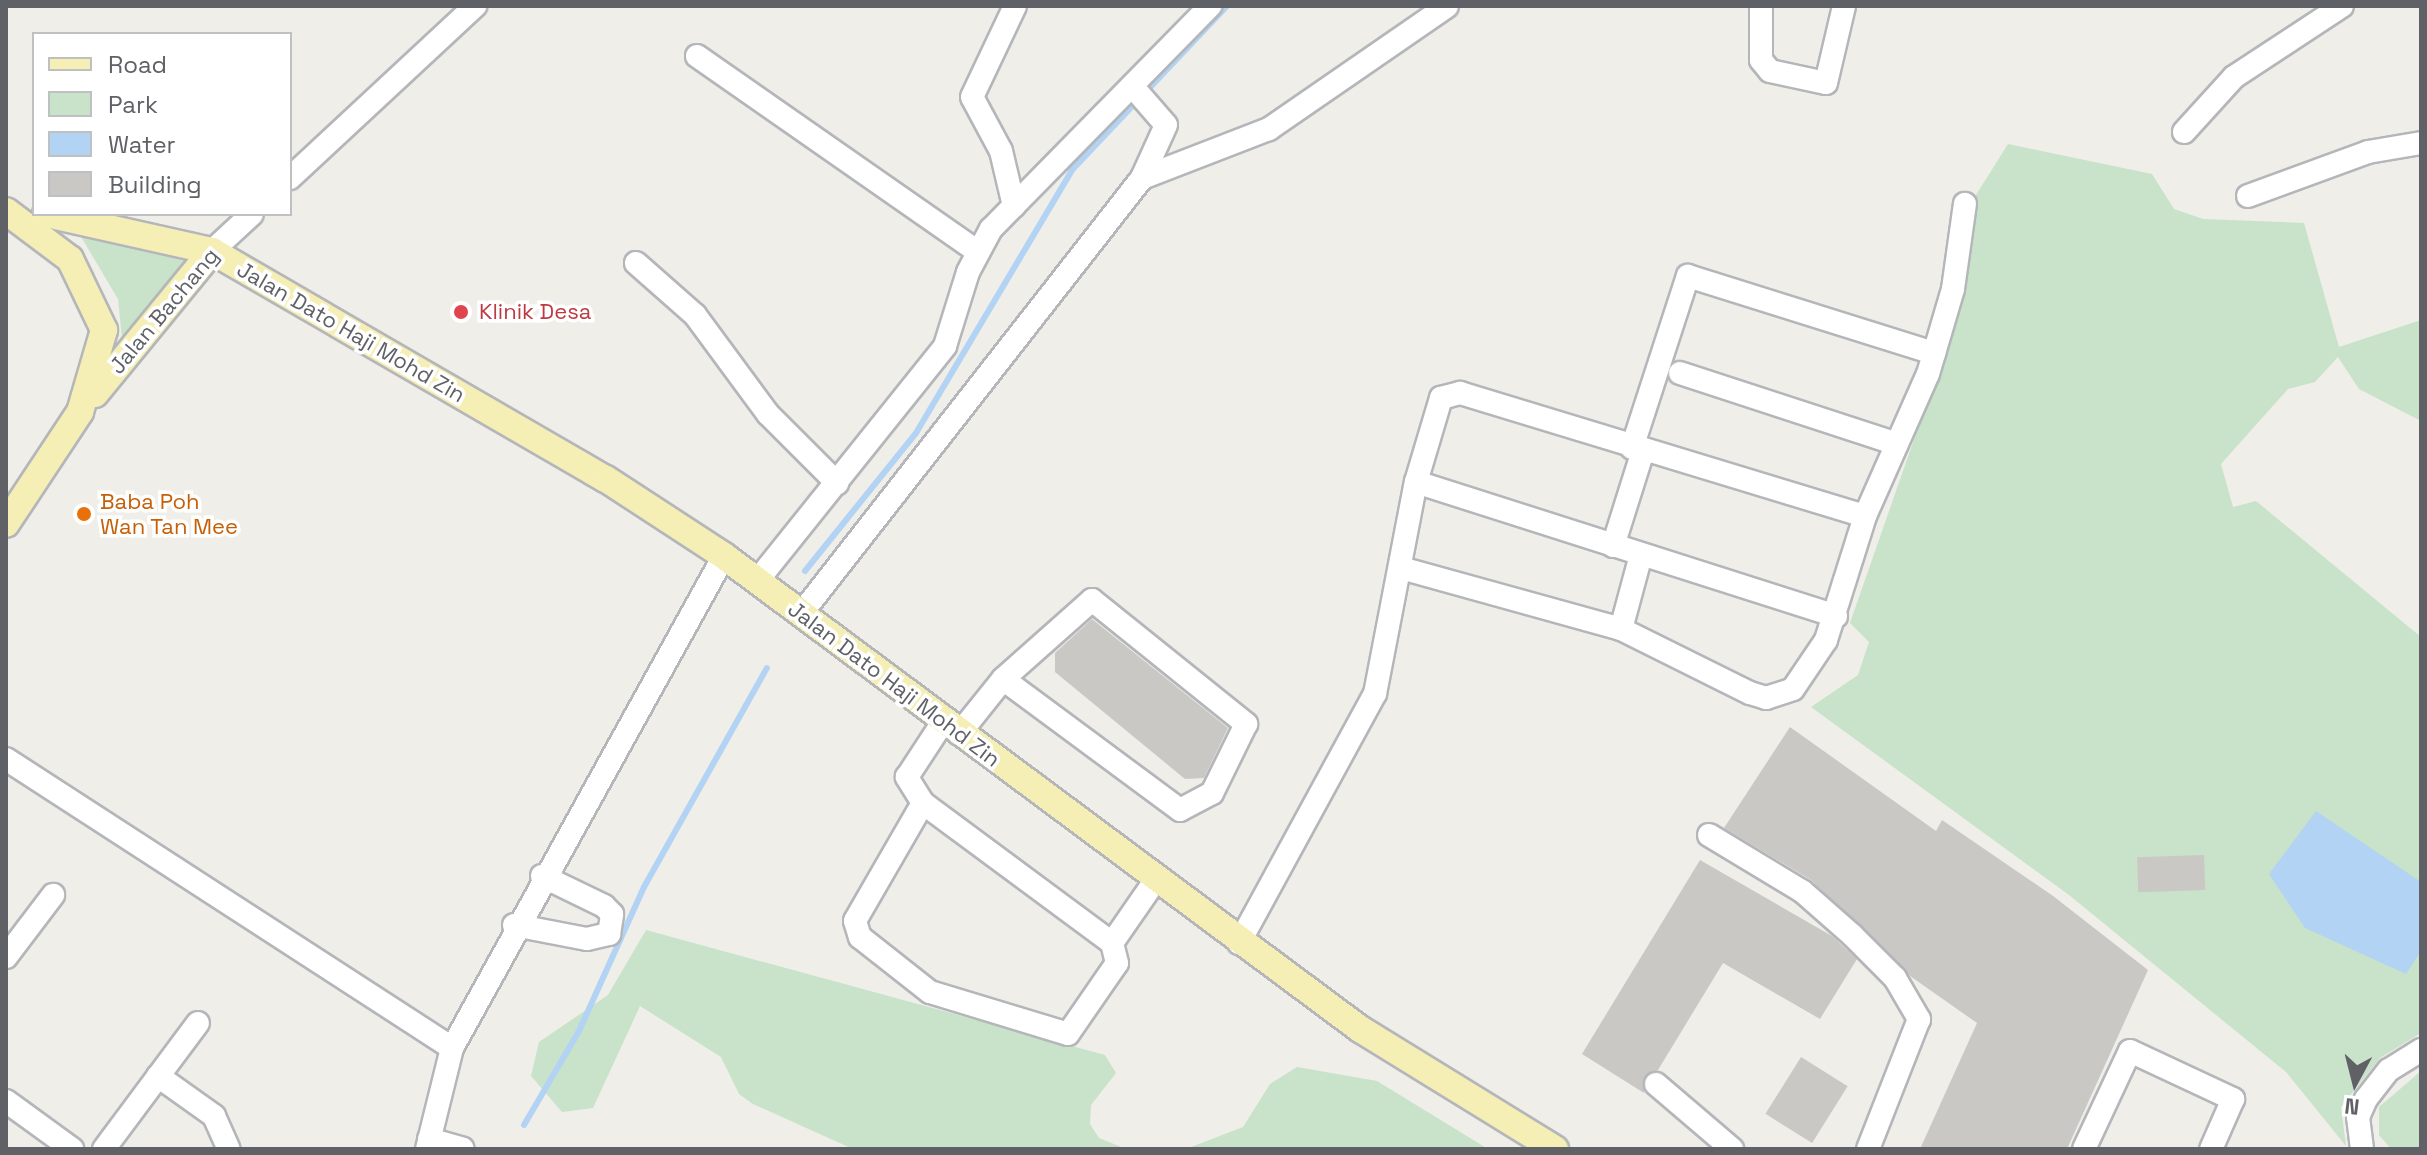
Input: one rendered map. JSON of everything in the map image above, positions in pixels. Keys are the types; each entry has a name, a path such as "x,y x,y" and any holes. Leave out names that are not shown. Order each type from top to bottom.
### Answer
{"main road":[{"path":"6,208 32,211"},
{"path":"6,208 52,238 99,307 99,361 80,412 6,524"},
{"name":"Jalan Dato Haji Mohd Zin","path":"55,216 212,251 606,479 724,556 1239,943 1441,1082 1555,1149"},
{"name":"Jalan Bachang","path":"80,412 212,251"}],"street":[{"path":"292,176 475,6"},
{"path":"1014,206 1001,151 972,97 1015,6"},
{"path":"757,581 945,346 977,251 1014,206 1136,89 1210,6"},
{"path":"1142,178 1269,129 1447,6"},
{"path":"1761,6 1759,48 1770,71 1826,83 1844,6"},
{"path":"2184,132 2234,77 2342,6"},
{"path":"697,56 977,251"},
{"path":"801,614 1142,178 1164,138 1165,115 1136,89"},
{"path":"2248,196 2368,152 2421,143"},
{"path":"1401,568 1621,629 1766,698 1793,689 1836,616 1865,516 1934,353 1953,289 1965,204"},
{"name":"Jalan Bachang","path":"212,251 250,216"},
{"path":"636,263 695,315 768,414 837,483"},
{"path":"1613,546 1637,450 1688,276 1934,353"},
{"path":"1680,373 1897,444"},
{"path":"1239,943 1375,694 1416,482 1436,407 1450,392 1865,516"},
{"path":"1416,482 1836,616"},
{"path":"1621,629 1641,555"},
{"path":"463,1149 428,1144 452,1048 514,925 724,556"},
{"path":"923,803 855,921 860,937 895,971 930,992 1068,1034 1117,963 1112,943 923,803 907,777 951,728 1003,679 1092,600 1246,724 1212,793 1180,810 1003,679"},
{"path":"6,759 452,1048"},
{"path":"1709,835 1802,891 1842,926 1895,978 1919,1019 1868,1149"},
{"path":"514,925 587,939 609,934 612,914 604,906 542,876"},
{"path":"1112,943 1155,881"},
{"path":"6,957 53,895"},
{"path":"104,1149 198,1023"},
{"path":"2362,1149 2358,1117 2366,1099 2389,1070 2421,1050"},
{"path":"2084,1149 2130,1051 2233,1099 2211,1149"},
{"path":"158,1076 214,1116 229,1149"},
{"path":"1656,1084 1732,1149"},
{"path":"6,1101 72,1149"}],"green space":[{"path":"2008,144 2152,174 2174,209 2203,219 2304,223 2339,347 2421,320 2421,421 2359,389 2338,357 2315,382 2288,389 2221,464 2233,507 2256,501 2421,637 2421,1033 2380,1058 2341,1107 2346,1146 2286,1072 2069,895 1811,707 1858,675 1869,642 1850,623 1964,296 1976,195"},
{"path":"77,230 189,255 122,339 118,299"},
{"path":"646,930 1105,1055 1116,1073 1091,1105 1090,1124 1099,1138 1126,1149 853,1149 753,1104 739,1094 721,1057 640,1006 593,1108 562,1112 531,1076 539,1042 608,995"},
{"path":"1297,1067 1377,1081 1488,1149 1186,1149 1243,1127 1270,1084"},
{"path":"2421,1071 2421,1149 2391,1149 2379,1135 2379,1107"}],"water":[{"path":"2316,811 2421,882 2421,951 2406,974 2305,928 2269,874"}],"building":[{"path":"1092,619 1228,728 1204,778 1185,779 1055,672 1055,653"},
{"path":"1790,727 1936,831 1942,820 2053,896 2148,970 2067,1149 1920,1149 1977,1023 1910,976 1811,880 1724,828"},
{"path":"2204,855 2205,890 2138,892 2137,857"},
{"path":"1700,860 1832,936 1857,959 1820,1019 1723,963 1658,1070 1645,1076 1644,1093 1582,1054"},
{"path":"1801,1057 1848,1086 1812,1143 1765,1114"}],"waterway":[{"path":"805,571 916,433 1072,170 1227,6"},
{"path":"524,1125 579,1031 644,887 767,668"}],"place":[{"name":"Klinik Desa","path":"461,312"},
{"name":"Baba Poh Wan Tan Mee","path":"84,514"}]}
